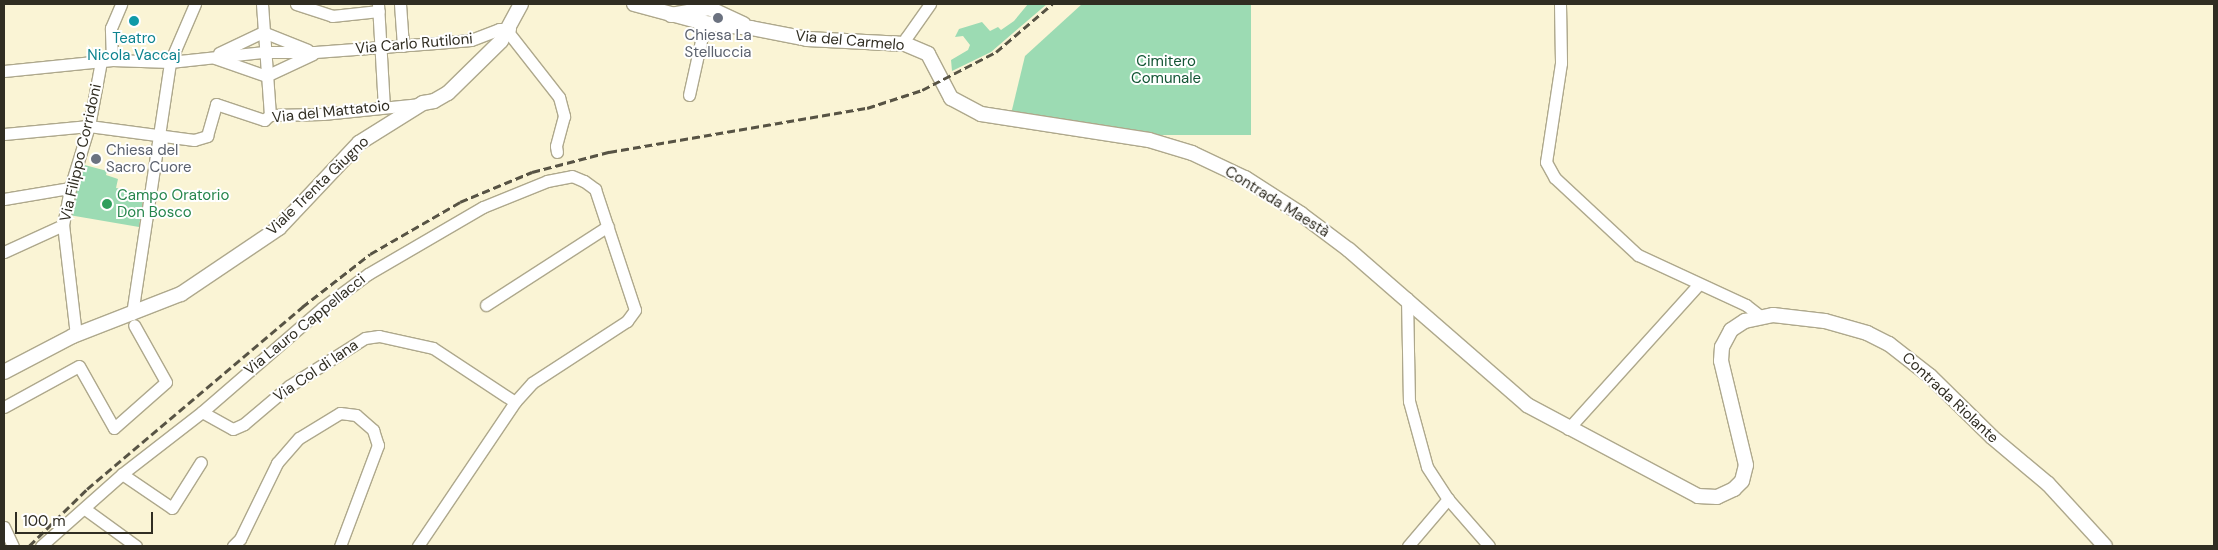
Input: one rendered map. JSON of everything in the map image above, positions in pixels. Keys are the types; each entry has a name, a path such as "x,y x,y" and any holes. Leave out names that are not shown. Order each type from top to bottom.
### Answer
{"street":[{"name":"Via Filippo Corridoni","path":"76,335 63,225 70,188 106,61 111,28 121,4"},
{"path":"4,407 79,366 114,428 166,382 133,320 170,62 195,4"},
{"path":"262,4 270,115"},
{"path":"296,4 332,16 378,7 384,107"},
{"path":"400,4 403,46"},
{"name":"Viale Trenta Giugno","path":"4,372 76,335 133,320 181,294 279,228 359,143 422,103 434,102 448,93 509,31 522,4"},
{"name":"Via del Carmelo","path":"634,4 705,23 751,28 807,39 905,44 928,54 946,89"},
{"path":"905,44 906,38 930,4"},
{"name":"Contrada Riolante","path":"1560,4 1561,63 1546,162 1555,178 1574,198 1638,255 1698,285 1746,305 1760,316 1825,321 1867,333 1889,344 1930,376 1992,437 2048,484 2105,546"},
{"name":"Via del Carmelo","path":"670,15 708,8 751,28"},
{"path":"689,95 705,23"},
{"name":"Via Carlo Rutiloni","path":"4,71 106,61 170,62 264,52 315,52 381,48 471,40 499,29 509,31"},
{"path":"509,31 559,97 564,116 556,146 557,152"},
{"path":"211,57 263,32 315,52"},
{"path":"211,57 266,76 315,52"},
{"name":"Contrada Maestà","path":"946,89 959,104 981,114 1170,144 1245,178 1301,214 1407,298 1507,390 1568,429"},
{"name":"Via del Mattatoio","path":"158,138 194,140 207,136 216,104 264,120 270,115 323,114 422,103"},
{"path":"4,134 89,126 158,138"},
{"name":"Via Lauro Cappellacci","path":"41,546 85,509 122,474 202,412 322,308 368,274 483,207 547,181 572,176 595,189 634,310 627,321 532,383 515,402 418,546"},
{"path":"4,198 70,188"},
{"path":"4,252 63,225"},
{"path":"486,305 608,226"},
{"path":"1698,285 1568,429 1698,496 1717,497 1734,489 1742,480 1746,465 1724,378 1722,346 1731,330 1760,316"},
{"path":"1407,298 1409,401 1427,467 1448,499 1489,546"},
{"name":"Via Col di lana","path":"202,412 233,429 244,424 289,386 364,338 379,336 433,348 515,402"},
{"path":"233,546 240,540 277,463 299,438 340,413 356,415 373,430 378,445 340,546"},
{"path":"122,474 172,508 201,462"},
{"path":"1408,546 1448,499"},
{"path":"85,509 136,546"},
{"path":"4,527 12,546"}],"green space":[{"path":"1028,4 1047,4 991,52 952,71 951,60 968,50 970,45 963,36 955,37 959,29 982,22 990,31 998,27 1001,30 1014,21"},
{"name":"Cimitero Comunale","path":"1082,4 1251,4 1251,135 1147,135 1011,114 1025,56"},
{"name":"Campo Oratorio Don Bosco","path":"81,164 107,171 106,175 118,179 116,188 144,193 139,227 69,215"}],"railway":[{"path":"29,546 87,489 302,307 370,254 460,202 532,172 609,152 867,108 922,90 996,52 1052,4"}],"place":[{"name":"Chiesa La Stelluccia","path":"718,18"},
{"name":"Teatro Nicola Vaccaj","path":"134,21"},
{"name":"Chiesa del Sacro Cuore","path":"96,159"},
{"name":"Campo Oratorio Don Bosco","path":"107,204"}]}
